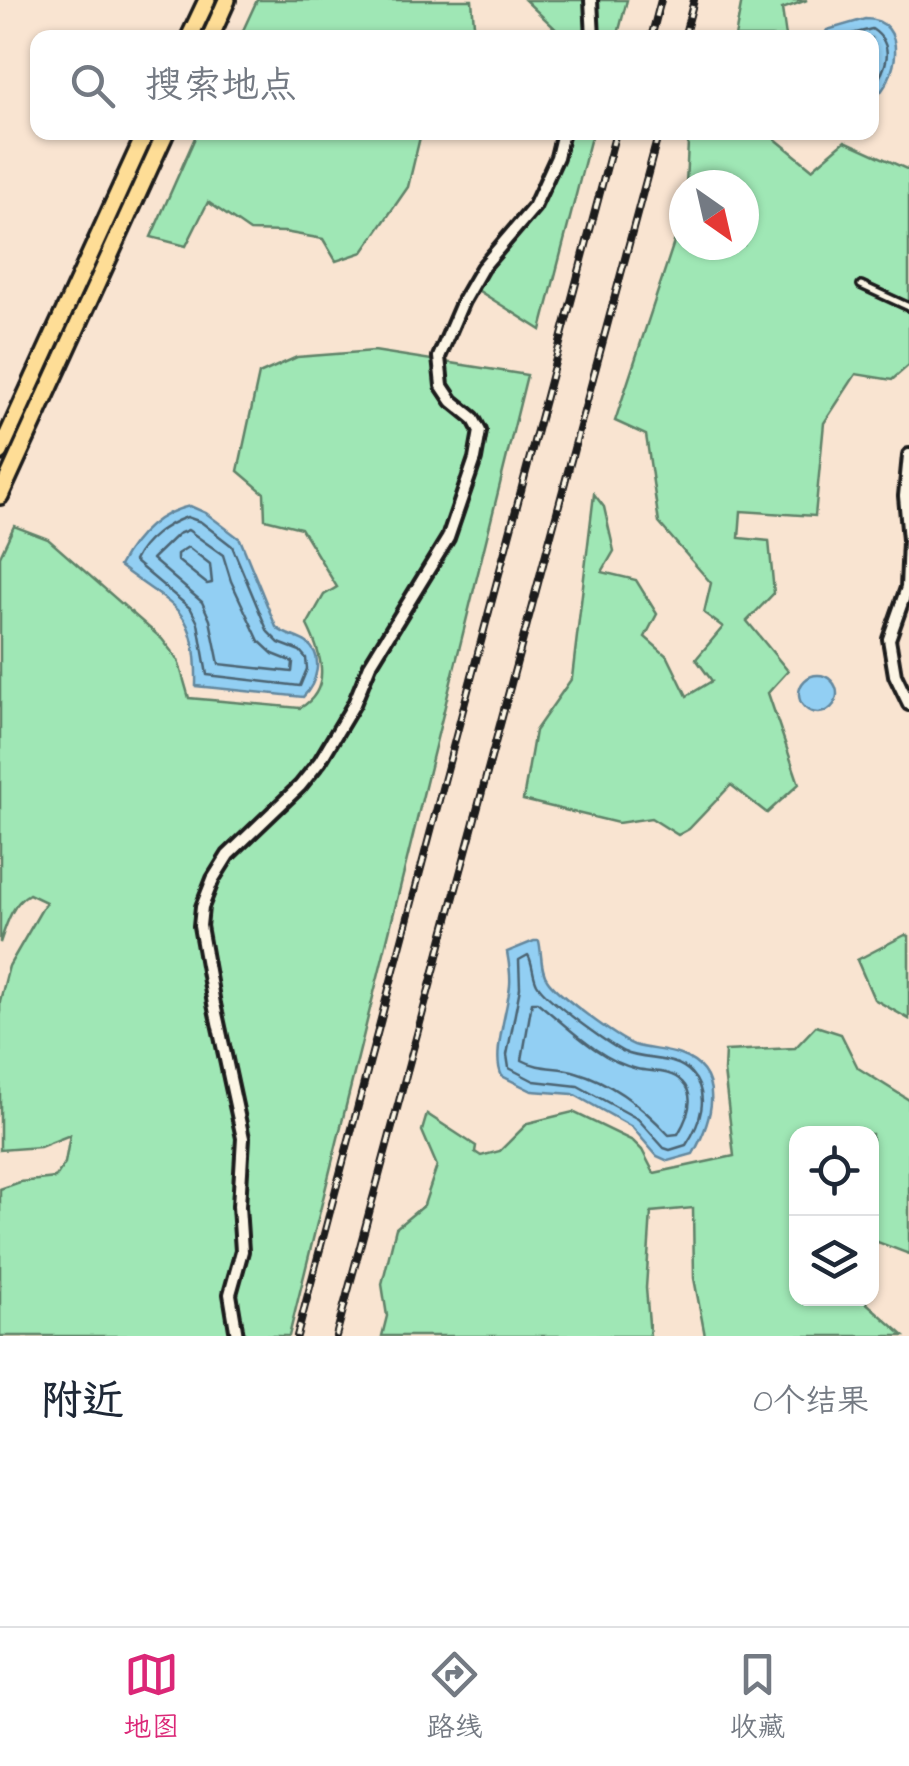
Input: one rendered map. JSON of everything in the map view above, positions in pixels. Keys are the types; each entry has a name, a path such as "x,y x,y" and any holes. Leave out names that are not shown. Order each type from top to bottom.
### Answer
{"main road":[{"path":"194,30 207,0"},
{"path":"214,30 227,0"},
{"path":"0,452 142,140"},
{"path":"0,496 162,140"}],"street":[{"path":"591,0 592,30"},
{"path":"236,1336 230,1294 242,1252 238,1206 242,1138 200,926 202,908 212,879 228,855 320,762 354,704 370,665 448,538 475,460 480,431 473,418 452,401 442,386 439,357 482,268 534,207 562,140"},
{"path":"909,456 905,496 907,588 889,639 895,675 909,704"}],"lane":[{"path":"861,286 909,308"}],"green space":[{"path":"257,0 472,0 474,30 243,30"},
{"path":"525,0 627,0 619,30 557,30"},
{"path":"742,0 807,0 782,9 785,30 736,30"},
{"path":"194,140 419,140 408,187 363,252 336,261 323,239 250,231 208,202 186,246 151,237"},
{"path":"555,140 590,140 541,330 468,284 521,218 545,171"},
{"path":"689,140 777,140 812,169 845,141 909,170 909,365 892,380 856,374 824,423 815,516 741,511 739,538 769,541 774,593 747,621 788,671 768,693 799,784 767,813 731,785 689,829 678,835 651,818 618,823 523,800 535,731 572,678 594,494 604,507 614,551 602,572 636,580 657,614 645,637 668,657 687,696 712,681 696,659 723,627 704,613 711,583 659,523 646,435 615,421 669,257 759,260 759,170 687,170"},
{"path":"374,351 527,375 289,1336 0,1336 0,1189 55,1178 65,1163 70,1135 40,1147 0,1150 0,1001 9,966 46,902 29,894 23,898 10,915 0,943 0,556 14,526 48,539 162,639 178,660 189,698 300,708 317,691 321,670 307,625 324,595 337,587 301,528 265,519 264,493 238,471 259,374 297,357"},
{"path":"909,936 909,1019 874,999 857,960"},
{"path":"816,1026 841,1034 858,1068 909,1100 909,1254 879,1243 879,1126 789,1126 789,1306 870,1306 904,1336 705,1336 694,1278 693,1208 651,1212 646,1288 650,1336 382,1336 387,1316 382,1284 396,1228 424,1205 437,1166 422,1131 427,1114 476,1146 475,1152 481,1156 500,1151 528,1123 573,1112 633,1141 654,1173 734,1156 725,1051 795,1048"}],"water":[{"path":"865,19 888,29 895,52 888,79 879,93 879,30 827,30"},
{"path":"190,506 240,539 276,627 313,649 317,670 303,697 196,686 196,660 187,624 168,602 119,566 148,528 167,514"},
{"path":"818,675 831,681 837,694 831,707 818,713 805,707 799,694 805,681"},
{"path":"539,941 547,979 574,1005 626,1041 680,1055 705,1073 710,1085 709,1113 693,1154 668,1161 657,1156 632,1127 573,1094 532,1091 502,1076 498,1057 510,985 507,952"}],"railway":[{"path":"653,30 661,0"},
{"path":"686,30 694,0"},
{"path":"297,1336 614,140"},
{"path":"336,1336 657,140"}]}
